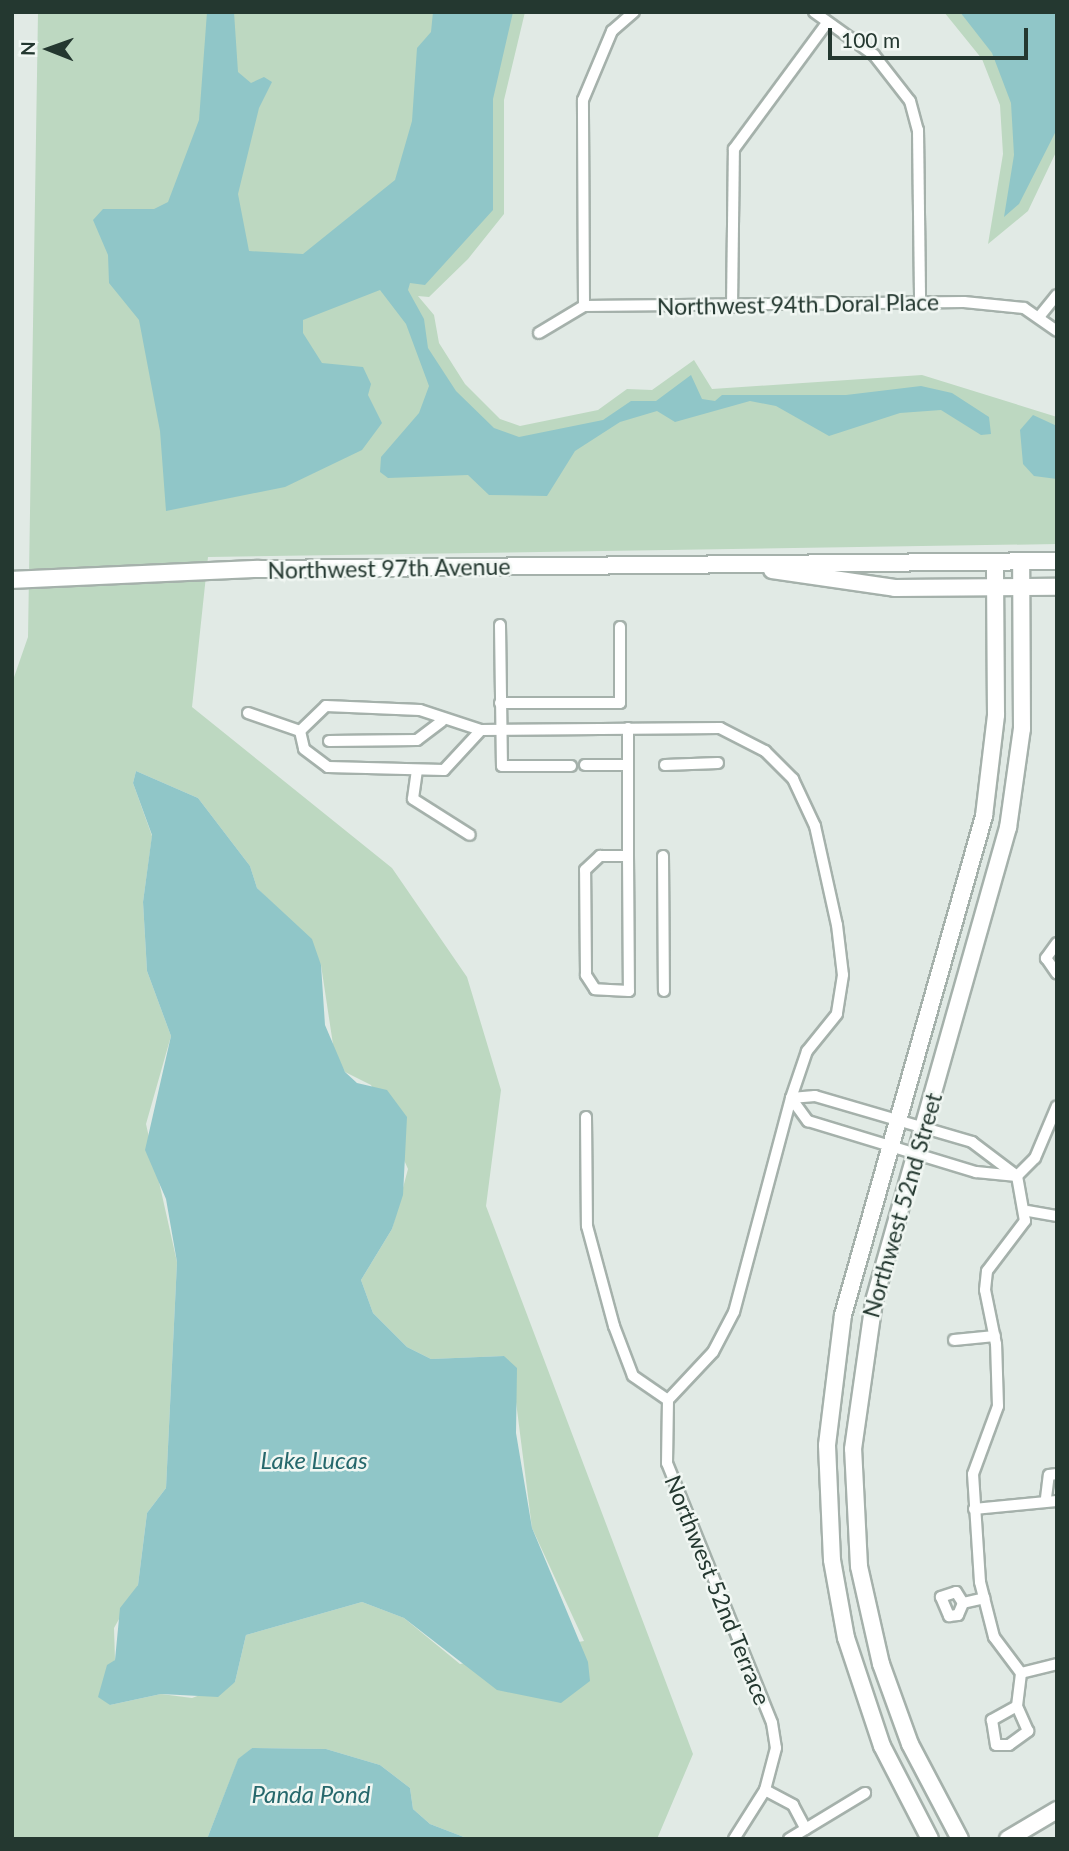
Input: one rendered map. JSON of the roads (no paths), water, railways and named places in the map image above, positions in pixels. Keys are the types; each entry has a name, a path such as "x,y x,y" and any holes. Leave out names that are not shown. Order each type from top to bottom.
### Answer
{"street":[{"path":"540,332 584,306 583,100 612,31 634,12"},
{"path":"814,12 874,55 910,100 918,131 920,304"},
{"path":"732,307 734,149 827,23"},
{"path":"1039,317 1057,295"},
{"name":"Northwest 94th Doral Place","path":"584,306 997,303 1039,317 1057,331"},
{"name":"Northwest 52nd Street","path":"960,1839 906,1735 872,1629 855,1525 854,1419 874,1301 1002,857 1019,762 1021,561"},
{"name":"Northwest 97th Avenue","path":"12,580 376,567 766,568 1057,561"},
{"name":"Northwest 52nd Street","path":"930,1839 882,1746 846,1638 829,1532 828,1417 843,1315 971,872 992,759 995,562"},
{"name":"Northwest 97th Avenue","path":"766,568 808,579 895,588 1057,587"},
{"path":"500,625 502,766 571,766"},
{"path":"500,703 620,703 620,627"},
{"path":"300,731 326,706 420,710 442,721 481,730 720,728 765,751 793,779 815,826 843,975 837,1014 807,1051 791,1098 734,1312 713,1352 668,1400 633,1376 614,1326 587,1226 586,1117"},
{"path":"248,713 300,731"},
{"path":"329,741 417,740 442,721"},
{"path":"628,728 629,991 595,989 586,975 585,870 600,856 628,856"},
{"path":"300,731 304,749 328,767 444,770 481,730"},
{"path":"992,759 1019,762"},
{"path":"665,765 718,763"},
{"path":"586,765 628,765"},
{"path":"418,770 413,799 470,835"},
{"path":"663,856 664,991"},
{"path":"1057,943 1046,958 1057,974"},
{"path":"791,1098 815,1096 988,1147 1017,1176 1028,1211"},
{"path":"791,1098 808,1121 976,1172 1017,1176"},
{"path":"1017,1176 1035,1157 1057,1106"},
{"path":"1028,1211 1057,1216"},
{"path":"1017,1706 1021,1673 994,1637 984,1598 973,1474 998,1406 995,1336 988,1271 1028,1211"},
{"path":"954,1340 995,1336"},
{"name":"Northwest 52nd Terrace","path":"668,1400 667,1463 772,1723 776,1748 765,1790 733,1839"},
{"path":"828,1417 854,1419"},
{"path":"974,1509 1051,1500 1049,1475 1057,1474"},
{"path":"963,1603 984,1598"},
{"path":"1021,1673 1057,1664"},
{"path":"765,1790 793,1805 806,1829"},
{"path":"789,1839 865,1793"},
{"path":"1008,1839 1057,1810"}],"water":[{"path":"207,12 234,12 238,72 251,83 264,77 272,82 259,108 238,194 249,251 303,254 395,180 412,121 417,48 431,32 433,12 513,12 493,99 493,210 425,285 410,283 408,290 424,319 428,348 456,391 494,428 519,437 603,420 631,401 656,401 691,375 702,399 715,401 722,395 846,395 921,386 952,393 989,417 991,434 981,435 941,410 900,413 829,436 776,406 750,401 675,422 657,411 620,422 575,451 547,496 489,495 468,475 388,478 380,472 381,457 419,413 429,386 406,324 380,290 303,320 303,333 322,363 363,367 371,384 368,395 382,423 362,450 285,487 166,511 160,431 139,320 109,283 108,255 93,220 103,209 154,209 168,202 199,120"},
{"path":"960,12 1057,12 1057,129 1019,204 1004,217 1014,155 1011,103 992,53"},
{"path":"1033,415 1057,426 1057,479 1034,476 1023,464 1020,430"},
{"name":"Lake Lucas","path":"136,771 198,798 250,866 257,888 312,939 321,965 325,1025 345,1072 357,1083 387,1090 407,1117 403,1195 392,1229 361,1280 373,1313 407,1347 431,1359 504,1356 517,1368 516,1433 532,1528 588,1662 590,1681 561,1703 497,1690 404,1618 362,1602 246,1635 235,1682 218,1697 161,1694 110,1705 98,1697 107,1665 115,1660 120,1608 138,1585 147,1513 166,1488 177,1262 166,1199 145,1150 171,1036 147,971 143,902 152,835 133,783"},
{"name":"Panda Pond","path":"252,1748 326,1749 380,1765 410,1788 413,1809 430,1824 469,1839 207,1839 238,1759"}]}
